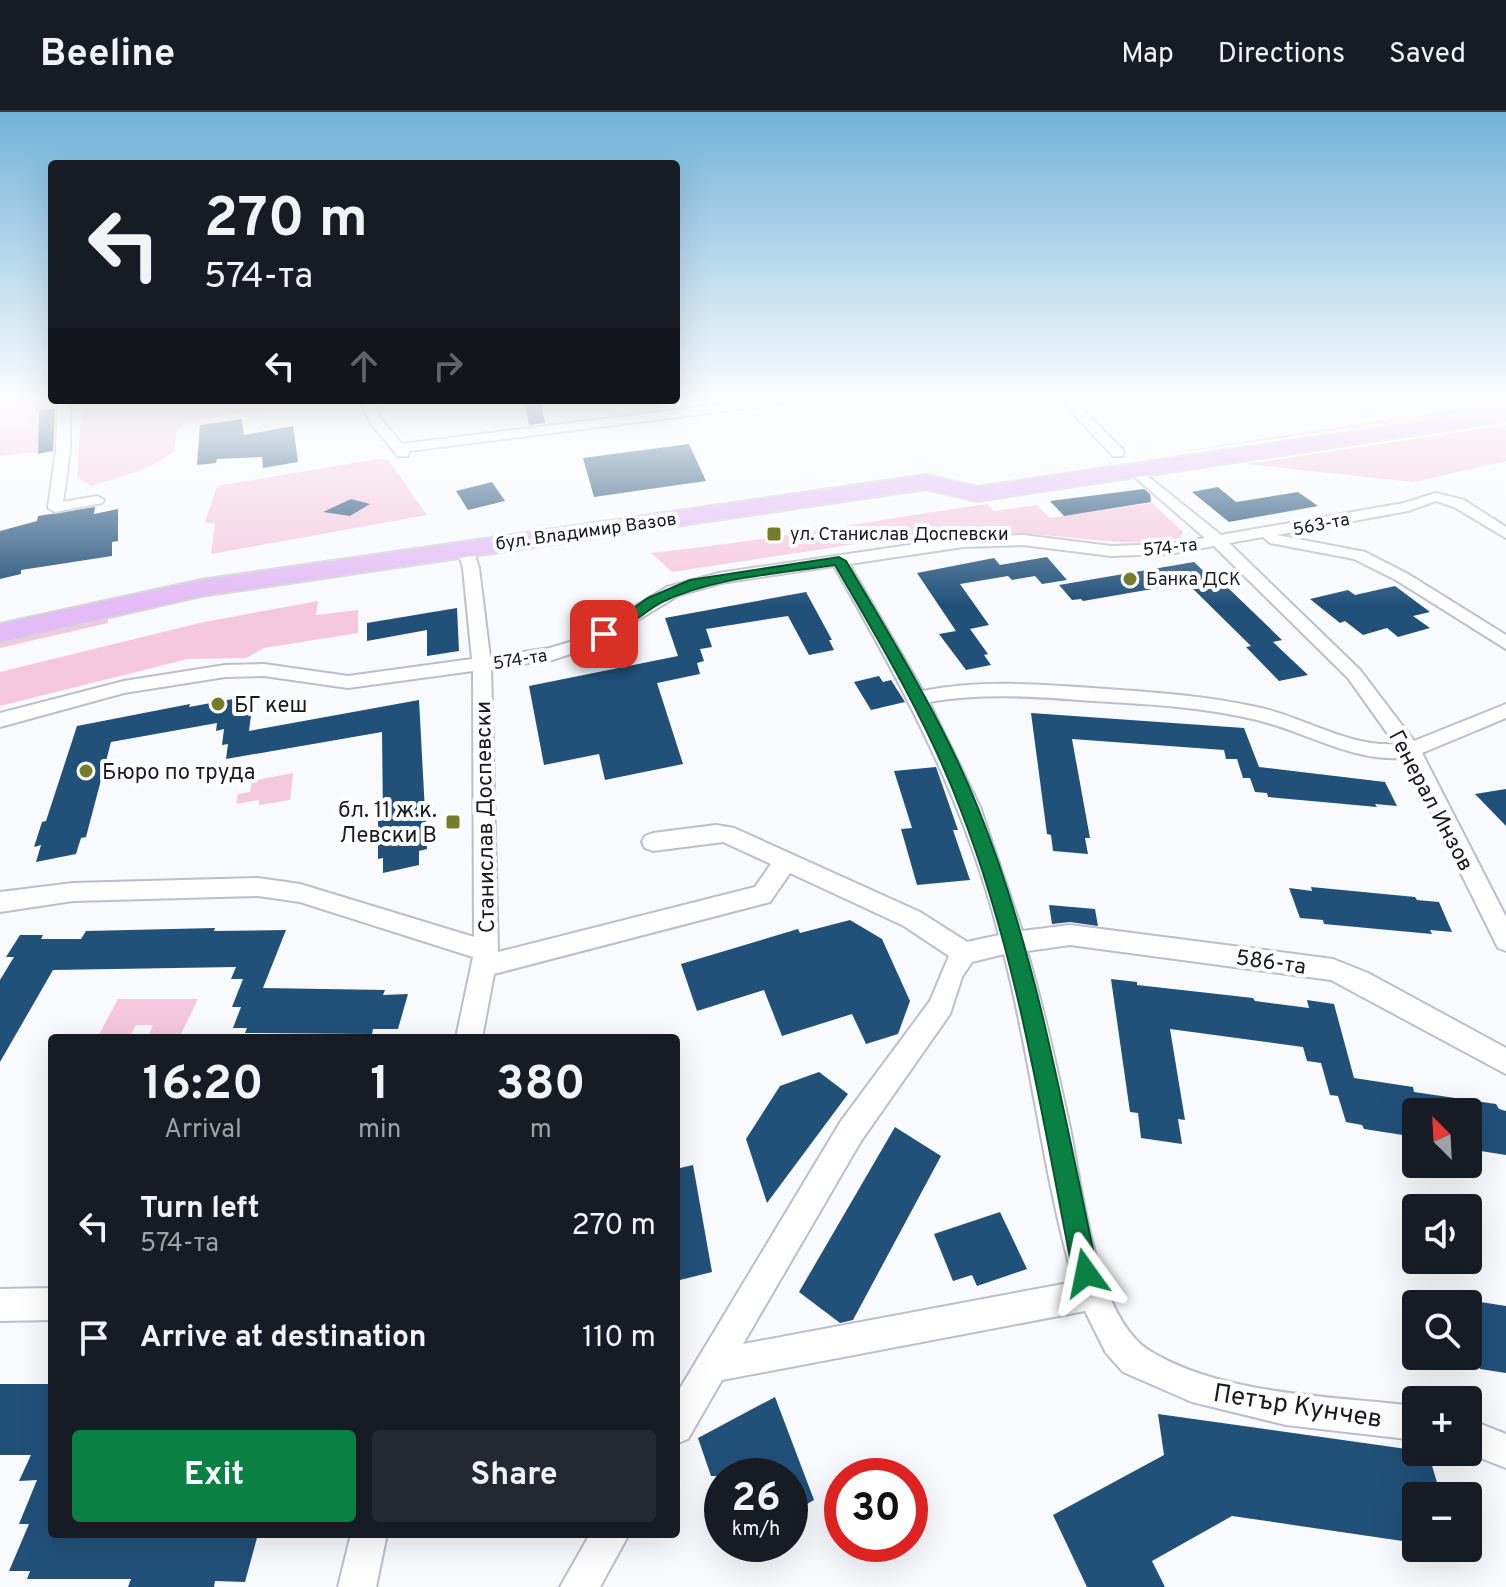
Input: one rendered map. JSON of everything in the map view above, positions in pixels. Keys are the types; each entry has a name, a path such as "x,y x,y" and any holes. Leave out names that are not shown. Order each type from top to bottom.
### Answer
{"main road":[{"name":"бул. Владимир Вазов","path":"0,633 201,588 465,548 926,482 977,494 1095,469"}],"street":[{"path":"60,469 55,508 97,500"},
{"name":"Генерал Инзов","path":"1135,469 1218,541 1354,674 1410,750 1506,941"},
{"name":"563-та","path":"1218,541 1408,507 1422,498 1436,495 1457,501 1489,525 1506,533"},
{"path":"1258,536 1359,555 1402,577 1506,643"},
{"name":"574-та","path":"0,720 124,687 225,671 264,670 348,682 482,665 573,649 604,634 653,601 695,583 839,561 990,540 1139,551 1218,541"},
{"name":"Станислав Доспевски","path":"465,548 471,568 482,665 485,958 470,1034"},
{"name":"Петър Кунчев","path":"839,561 917,698 969,807 1014,942 1086,1273 1102,1318 1134,1359 1189,1386 1253,1402 1402,1421"},
{"path":"917,698 966,689 1009,689 1194,701 1263,715 1344,743 1384,752 1410,750 1506,711"},
{"path":"653,842 726,834 912,919 964,953 951,974 941,1006 851,1131 680,1420"},
{"path":"0,902 73,892 258,887 300,893 485,958 762,895 786,861"},
{"name":"586-та","path":"964,953 1014,942 1070,935 1333,970 1359,981 1506,1062"},
{"path":"712,1366 1093,1294"},
{"path":"0,1305 48,1304"},
{"path":"1482,1442 1506,1451"},
{"path":"357,1587 368,1538"},
{"path":"579,1587 609,1538"}],"shaded area":[{"path":"78,469 144,469 91,486 77,477"},
{"path":"319,469 394,469 427,515 211,554 215,524 205,522 217,486"},
{"path":"1292,469 1471,469 1413,482"},
{"path":"1152,503 1183,532 1180,538 1146,542 1112,541 996,533 968,527 672,572 651,553 987,504 994,511 1037,505 1050,518"},
{"path":"318,601 316,615 358,610 358,633 264,648 246,658 188,659 0,706 0,672 204,622"},
{"path":"108,618 108,623 0,648 0,644"},
{"path":"293,773 290,800 259,805 259,800 236,804 238,794 250,792 252,781"},
{"path":"118,999 198,999 181,1034 149,1034 153,1025 136,1025 131,1034 99,1034"}],"building":[{"path":"586,469 700,469 706,481 594,497"},
{"path":"492,482 505,501 468,510 456,491"},
{"path":"1218,487 1236,502 1298,492 1318,506 1229,522 1192,492"},
{"path":"1144,489 1150,494 1151,502 1064,516 1050,501"},
{"path":"351,499 370,504 350,516 323,512"},
{"path":"95,507 94,514 118,509 118,541 112,542 112,556 21,570 21,574 0,579 0,531 37,521 38,516"},
{"path":"1047,557 1067,580 1042,584 1035,576 1012,580 1008,576 960,584 989,625 970,629 988,654 984,655 991,665 966,670 939,634 956,631 917,573 994,558 1000,565"},
{"path":"1194,562 1218,585 1224,584 1282,640 1273,642 1308,675 1279,681 1246,647 1251,646 1187,583 1083,601 1072,600 1059,585"},
{"path":"1395,586 1430,612 1413,616 1430,628 1398,637 1387,628 1363,635 1345,621 1340,623 1310,599 1348,590 1355,595"},
{"path":"806,592 832,640 829,640 834,650 809,655 788,616 706,629 712,647 700,649 704,661 697,663 700,674 657,683 683,764 605,780 599,754 544,765 529,686 678,656 665,618"},
{"path":"457,608 459,651 427,656 427,630 367,641 367,623"},
{"path":"879,676 883,682 891,680 905,702 871,710 854,682"},
{"path":"254,692 249,731 419,700 427,849 419,851 419,865 383,873 383,858 378,859 378,821 383,820 382,732 226,759 228,744 222,745 224,729 216,731 217,723 111,742 86,837 81,838 76,854 36,862 41,845 34,847 42,822 46,821 77,726 190,704 189,707 233,699 233,696"},
{"path":"1031,713 1244,728 1259,767 1385,782 1397,806 1268,797 1267,793 1255,792 1250,778 1243,778 1237,759 1226,759 1224,750 1072,739 1090,838 1085,838 1088,854 1053,851 1051,835 1047,834"},
{"path":"936,767 958,830 953,830 970,880 917,885 901,829 912,828 894,771"},
{"path":"1506,789 1506,826 1475,794"},
{"path":"1311,887 1439,902 1452,932 1430,930 1432,934 1324,924 1323,920 1300,918 1289,888 1312,891"},
{"path":"1049,905 1095,909 1098,926 1070,922 1052,924"},
{"path":"850,920 882,939 910,1001 898,1034 866,1044 852,1014 782,1036 764,990 697,1011 681,964 798,929 800,933"},
{"path":"215,928 214,931 286,930 263,988 385,990 383,995 408,994 398,1029 373,1029 372,1034 245,1033 247,1028 233,1028 241,1007 232,1007 243,979 231,979 236,967 53,970 0,1062 0,980 14,957 6,957 20,935 43,935 41,939 81,939 86,931"},
{"path":"1111,979 1309,1008 1307,1000 1334,1004 1354,1078 1413,1087 1414,1092 1455,1098 1402,1098 1402,1135 1364,1129 1362,1125 1346,1122 1338,1096 1330,1095 1321,1063 1307,1061 1303,1047 1170,1029 1185,1120 1178,1119 1182,1144 1141,1138 1138,1113 1130,1112"},
{"path":"819,1072 848,1094 767,1203 746,1139 780,1086"},
{"path":"1482,1102 1496,1104 1506,1111 1506,1155 1482,1151"},
{"path":"895,1127 941,1156 853,1320 840,1323 799,1292"},
{"path":"693,1165 712,1272 680,1280 680,1168"},
{"path":"1000,1212 1027,1269 977,1286 972,1275 953,1281 934,1234"},
{"path":"1482,1302 1506,1306 1506,1373 1482,1369"},
{"path":"0,1384 48,1384 48,1538 257,1538 245,1582 215,1581 214,1587 128,1587 131,1579 27,1579 30,1571 9,1571 29,1524 19,1524 37,1480 19,1481 31,1455 0,1455"},
{"path":"775,1397 798,1458 705,1458 698,1438"},
{"path":"1158,1414 1402,1448 1402,1466 1432,1466 1437,1482 1402,1482 1402,1541 1232,1516 1152,1561 1165,1587 1087,1587 1053,1515 1164,1455"},
{"path":"808,1484 814,1500 808,1504"}],"place":[{"name":"ул. Станислав Доспевски","path":"774,534"},
{"name":"Банка ДСК","path":"1130,579"},
{"name":"БГ кеш","path":"218,704"},
{"name":"Бюро по труда","path":"86,771"},
{"name":"бл. 11 ж.к. Левски В","path":"453,822"}],"route":[{"path":"604,634 653,601 695,583 839,561 939,741 969,807 993,874 1014,942 1033,1022 1086,1273"}]}
